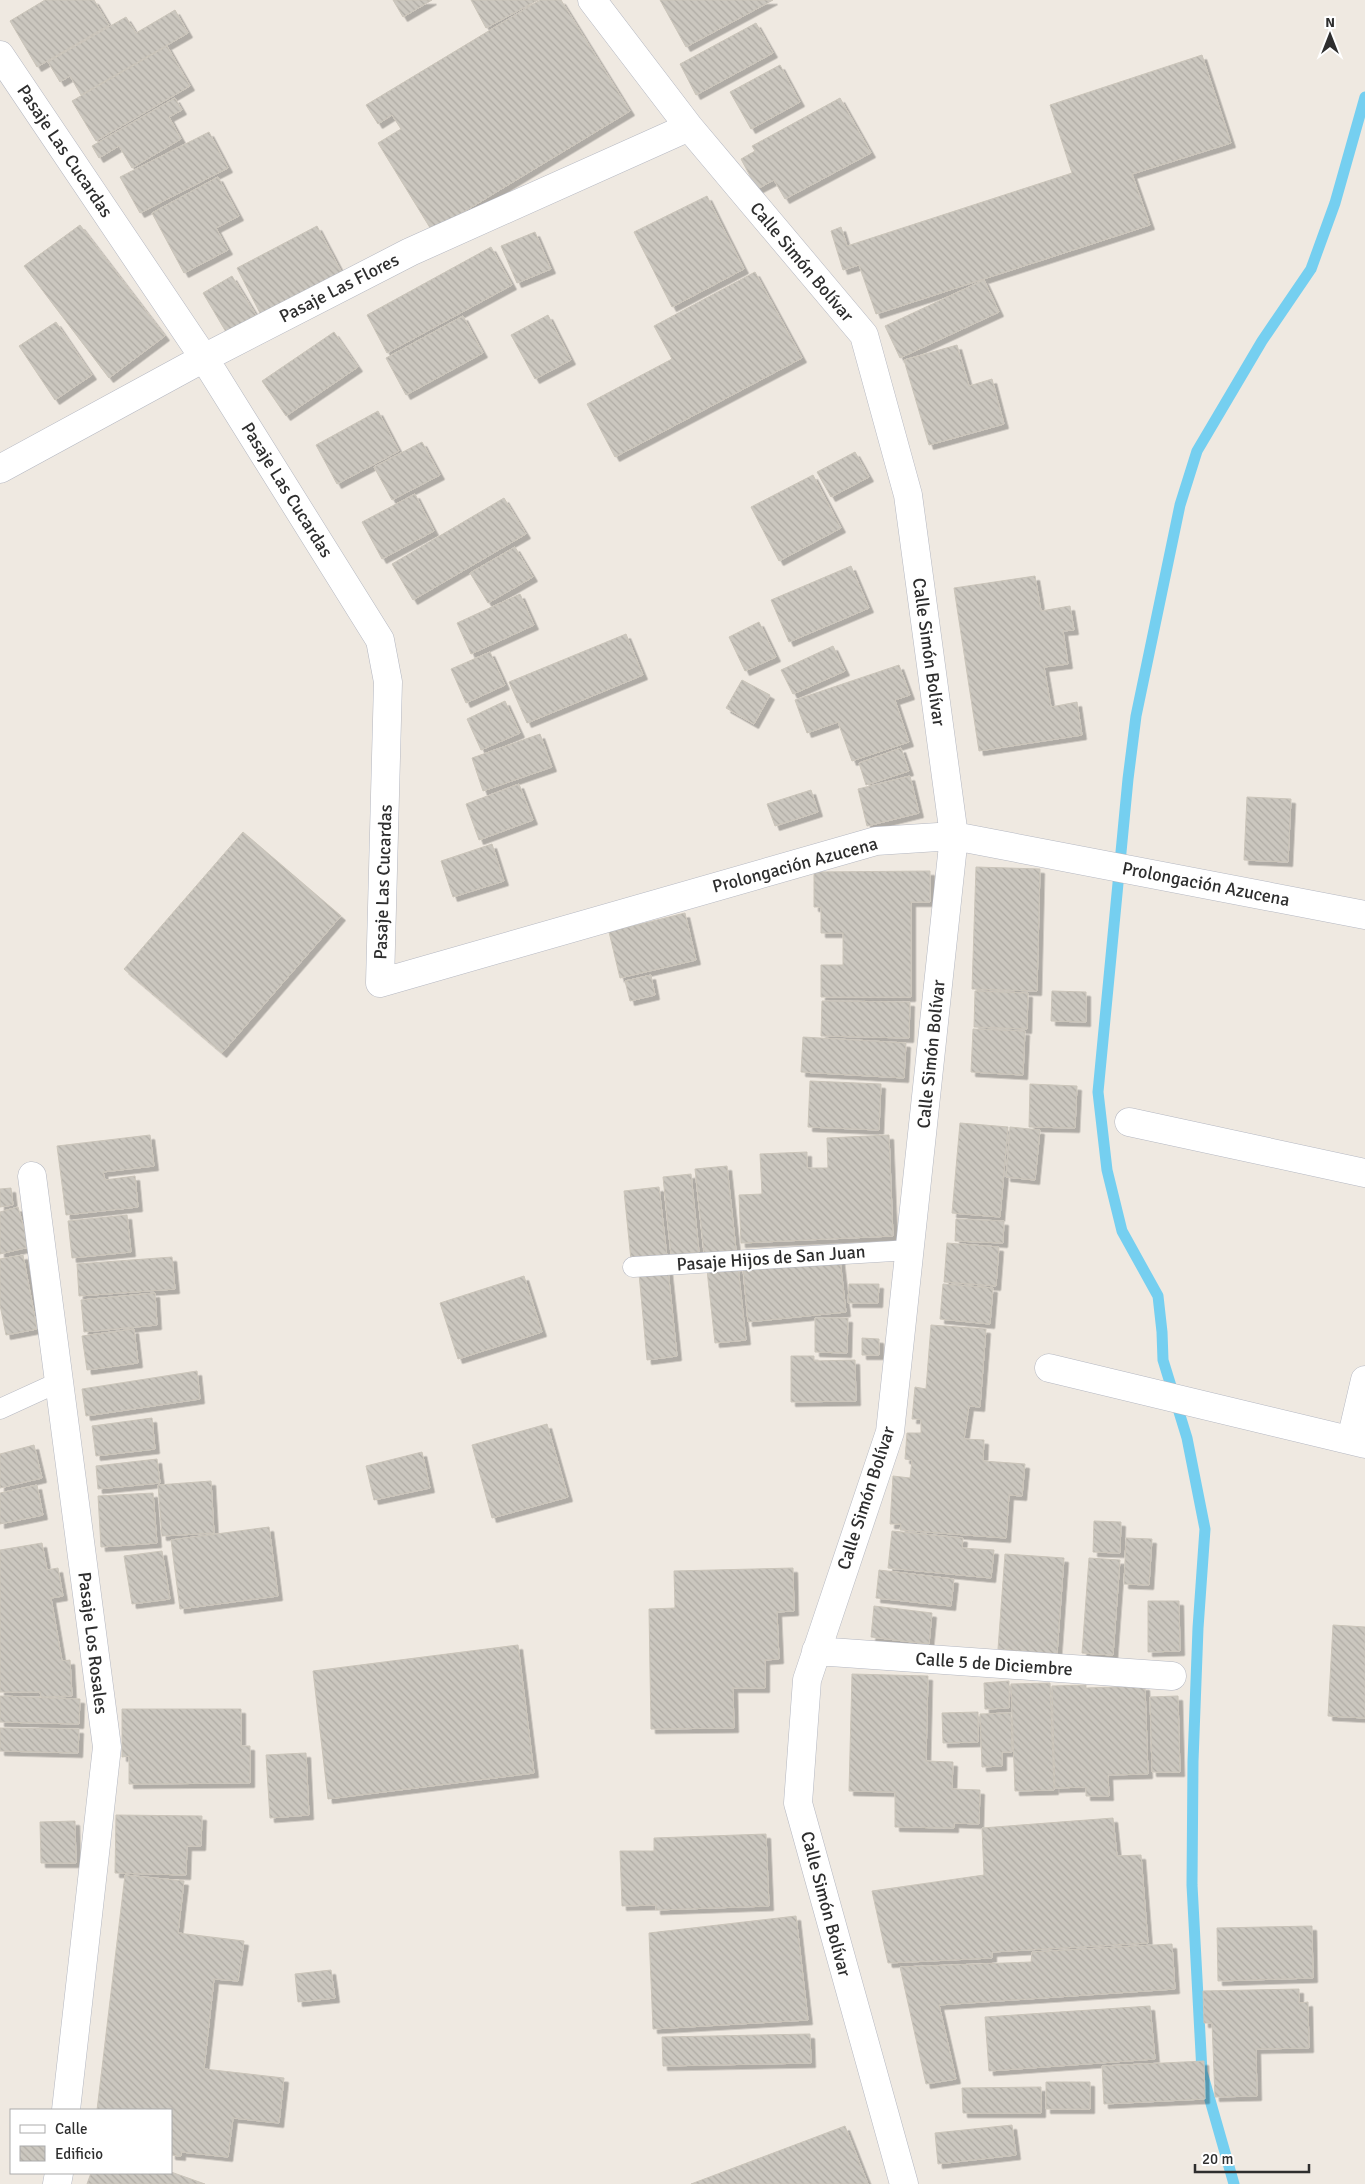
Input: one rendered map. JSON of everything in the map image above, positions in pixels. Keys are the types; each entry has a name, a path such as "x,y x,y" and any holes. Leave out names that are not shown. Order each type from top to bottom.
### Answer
{"street":[{"name":"Calle Simón Bolívar","path":"592,0 689,127 864,335 908,495 954,836 890,1432 807,1680 798,1803 904,2184"},
{"name":"Pasaje Las Cucardas","path":"0,55 204,358 380,640 388,682 380,983"},
{"name":"Pasaje Las Flores","path":"0,469 204,358 410,252 689,127"},
{"name":"Prolongación Azucena","path":"380,983 876,841 954,836 1365,915"},
{"path":"1129,1122 1365,1173"},
{"name":"Pasaje Los Rosales","path":"32,1176 106,1747 66,2109"},
{"path":"1049,1368 1358,1442 1365,1380"},
{"name":"Calle 5 de Diciembre","path":"816,1651 1172,1676"}],"lane":[{"name":"Pasaje Hijos de San Juan","path":"633,1267 910,1250"},
{"path":"0,1409 59,1382"}],"building":[{"path":"45,0 94,0 109,25 37,67 10,21"},
{"path":"393,0 432,0 403,17"},
{"path":"471,0 538,0 486,28"},
{"path":"540,0 561,0 630,111 432,231 378,143 401,129 392,115 378,124 366,105"},
{"path":"660,0 773,0 686,47"},
{"path":"175,10 188,33 81,95 70,76 60,82 48,62 126,17 136,33"},
{"path":"756,23 773,53 696,95 680,64"},
{"path":"167,46 190,86 96,141 72,101"},
{"path":"1202,55 1231,143 1132,174 1150,225 876,314 859,265 843,270 831,231 841,227 847,246 1072,173 1050,105"},
{"path":"780,65 800,102 751,129 730,92"},
{"path":"175,98 182,110 169,117 181,139 132,168 119,146 99,158 92,146"},
{"path":"840,98 871,153 785,199 774,180 757,189 741,159 755,151 752,146"},
{"path":"209,132 228,168 140,213 120,177"},
{"path":"218,177 239,216 216,228 228,250 184,273 152,213"},
{"path":"707,196 744,269 672,307 634,232"},
{"path":"80,225 165,336 109,378 24,266"},
{"path":"317,226 342,273 261,315 237,268"},
{"path":"535,232 551,269 517,283 501,246"},
{"path":"491,247 512,285 387,353 367,315"},
{"path":"755,272 802,358 615,457 587,404 672,359 654,326"},
{"path":"232,276 256,315 226,332 203,293"},
{"path":"984,280 999,312 900,358 885,326"},
{"path":"548,315 571,360 535,379 511,335"},
{"path":"463,316 483,353 406,395 386,358"},
{"path":"56,322 92,375 55,400 19,346"},
{"path":"334,332 358,367 286,416 262,381"},
{"path":"957,345 969,386 992,379 1004,424 929,445 904,360"},
{"path":"378,411 399,451 337,484 316,445"},
{"path":"422,442 440,475 392,500 374,467"},
{"path":"855,452 869,477 831,497 817,472"},
{"path":"813,475 841,528 779,561 751,507"},
{"path":"415,494 434,531 382,559 362,522"},
{"path":"504,498 526,534 413,600 392,564"},
{"path":"515,547 533,577 488,603 470,573"},
{"path":"851,566 869,608 789,642 771,600"},
{"path":"1035,576 1041,611 1070,606 1074,630 1063,631 1068,664 1044,667 1051,707 1077,702 1082,735 979,751 954,588"},
{"path":"520,594 534,625 471,654 457,623"},
{"path":"759,622 776,657 745,671 729,637"},
{"path":"626,634 643,675 527,723 509,682"},
{"path":"833,646 845,671 793,694 781,670"},
{"path":"490,652 505,685 466,703 451,669"},
{"path":"899,665 910,695 895,700 909,742 852,761 838,722 807,733 795,700"},
{"path":"742,680 770,695 754,724 726,708"},
{"path":"505,701 520,733 481,750 467,719"},
{"path":"540,734 552,767 483,791 472,758"},
{"path":"901,748 909,771 866,785 859,763"},
{"path":"910,776 919,813 867,826 858,789"},
{"path":"519,784 533,820 479,840 466,804"},
{"path":"811,790 818,812 775,826 767,804"},
{"path":"1247,797 1291,799 1288,862 1244,860"},
{"path":"243,832 341,916 222,1053 124,969"},
{"path":"492,844 504,881 453,897 441,861"},
{"path":"976,867 1040,869 1037,991 972,989"},
{"path":"930,871 930,902 911,902 911,997 821,997 821,965 843,965 843,933 821,933 821,907 814,907 814,872"},
{"path":"685,913 696,960 620,978 609,932"},
{"path":"651,975 655,995 630,1001 625,981"},
{"path":"975,991 1028,993 1027,1029 974,1027"},
{"path":"1052,991 1086,992 1086,1022 1051,1021"},
{"path":"822,1001 910,1002 909,1038 821,1036"},
{"path":"973,1029 1025,1031 1023,1075 971,1072"},
{"path":"803,1037 906,1043 904,1078 801,1072"},
{"path":"810,1081 881,1084 879,1130 808,1127"},
{"path":"1030,1084 1077,1086 1075,1128 1029,1127"},
{"path":"960,1123 1008,1127 1000,1217 952,1213"},
{"path":"1010,1127 1040,1130 1035,1180 1006,1177"},
{"path":"150,1135 154,1166 103,1172 105,1180 135,1176 138,1207 66,1215 57,1146"},
{"path":"889,1135 893,1236 741,1243 739,1195 762,1194 760,1154 807,1152 807,1168 828,1168 827,1138"},
{"path":"727,1166 736,1250 704,1253 695,1169"},
{"path":"691,1174 699,1252 671,1255 663,1177"},
{"path":"659,1187 667,1257 631,1260 624,1191"},
{"path":"11,1188 13,1205 0,1207 0,1189"},
{"path":"18,1207 29,1247 0,1254 0,1212"},
{"path":"127,1215 131,1252 72,1258 68,1221"},
{"path":"956,1219 1004,1221 1003,1243 955,1241"},
{"path":"947,1243 999,1247 996,1286 944,1282"},
{"path":"23,1255 37,1329 6,1335 0,1305 0,1259"},
{"path":"172,1257 175,1289 79,1296 77,1264"},
{"path":"840,1259 846,1312 748,1322 743,1269"},
{"path":"738,1267 746,1340 715,1343 707,1270"},
{"path":"668,1270 677,1356 647,1360 639,1274"},
{"path":"524,1276 542,1332 458,1359 440,1303"},
{"path":"849,1284 879,1284 878,1303 848,1303"},
{"path":"943,1284 993,1288 990,1324 940,1319"},
{"path":"155,1293 157,1325 84,1332 81,1300"},
{"path":"815,1318 848,1318 847,1353 815,1352"},
{"path":"931,1325 986,1329 980,1407 969,1406 964,1439 984,1440 983,1461 1025,1464 1022,1496 1009,1495 1006,1538 900,1530 901,1524 890,1524 893,1476 910,1478 912,1460 905,1459 907,1433 921,1433 921,1419 912,1419 915,1387 926,1389"},
{"path":"134,1329 138,1363 87,1370 82,1336"},
{"path":"862,1338 879,1339 879,1355 862,1355"},
{"path":"791,1356 814,1356 814,1361 855,1360 856,1401 791,1402"},
{"path":"197,1371 200,1399 86,1416 82,1389"},
{"path":"152,1418 155,1449 96,1456 92,1426"},
{"path":"547,1424 568,1497 492,1518 472,1445"},
{"path":"34,1445 42,1478 0,1488 0,1454"},
{"path":"422,1452 430,1488 374,1500 366,1466"},
{"path":"157,1459 160,1483 98,1489 96,1466"},
{"path":"211,1481 214,1533 162,1536 158,1485"},
{"path":"37,1485 43,1515 0,1524 0,1493"},
{"path":"153,1493 157,1543 101,1547 98,1496"},
{"path":"1094,1521 1121,1522 1120,1553 1093,1552"},
{"path":"269,1527 278,1596 180,1609 171,1540"},
{"path":"892,1531 963,1538 962,1548 994,1550 991,1578 888,1568"},
{"path":"1126,1538 1152,1539 1149,1585 1124,1584"},
{"path":"42,1543 47,1570 58,1568 63,1596 51,1598 62,1661 70,1660 72,1696 41,1697 40,1692 0,1692 0,1550"},
{"path":"162,1551 170,1599 132,1604 124,1556"},
{"path":"1005,1554 1064,1558 1057,1654 998,1649"},
{"path":"1089,1558 1120,1560 1113,1655 1082,1653"},
{"path":"793,1568 794,1611 777,1612 779,1659 765,1660 765,1688 733,1688 734,1728 651,1729 649,1609 675,1608 674,1571"},
{"path":"879,1570 954,1579 951,1606 876,1598"},
{"path":"1148,1601 1179,1601 1180,1651 1148,1652"},
{"path":"874,1606 932,1613 929,1644 871,1637"},
{"path":"1333,1625 1365,1627 1365,1718 1328,1716"},
{"path":"518,1645 534,1773 328,1799 313,1671"},
{"path":"852,1674 928,1676 926,1761 953,1762 952,1789 980,1790 979,1824 954,1823 954,1828 895,1827 895,1792 849,1791"},
{"path":"1009,1681 1009,1708 985,1709 984,1683"},
{"path":"1050,1683 1054,1790 1015,1791 1011,1684"},
{"path":"1086,1685 1086,1688 1145,1686 1148,1774 1108,1775 1109,1796 1086,1796 1086,1787 1055,1788 1052,1686"},
{"path":"0,1696 80,1699 79,1724 0,1722"},
{"path":"1178,1696 1180,1772 1152,1772 1150,1697"},
{"path":"122,1709 241,1709 241,1746 250,1746 250,1783 129,1784 129,1756 122,1757"},
{"path":"978,1712 978,1742 943,1743 942,1713"},
{"path":"1011,1713 1012,1752 1002,1752 1002,1766 982,1767 980,1714"},
{"path":"0,1728 79,1729 78,1753 0,1751"},
{"path":"306,1753 309,1815 270,1818 266,1755"},
{"path":"116,1815 202,1816 201,1846 187,1846 186,1875 115,1873"},
{"path":"1113,1818 1117,1856 1141,1855 1148,1943 992,1952 992,1958 888,1963 872,1891 984,1875 982,1828"},
{"path":"75,1821 76,1863 41,1863 40,1822"},
{"path":"766,1834 769,1906 656,1910 656,1905 622,1906 620,1851 654,1851 654,1838"},
{"path":"125,1875 184,1881 178,1933 244,1941 238,1981 214,1979 204,2069 284,2078 279,2123 233,2118 228,2157 181,2152 181,2156 172,2155 172,2109 97,2109"},
{"path":"796,1916 808,2020 653,2029 649,1933"},
{"path":"1312,1926 1313,1978 1218,1981 1217,1928"},
{"path":"1172,1944 1175,1989 939,2005 956,2079 926,2084 900,1967 1031,1962 1032,1952"},
{"path":"331,1970 335,1998 298,2002 295,1974"},
{"path":"1299,1989 1299,2003 1308,2002 1309,2048 1256,2049 1257,2096 1215,2097 1212,2023 1204,2023 1203,1991"},
{"path":"1150,2006 1155,2059 989,2071 985,2017"},
{"path":"810,2034 811,2063 663,2066 662,2037"},
{"path":"1204,2061 1205,2099 1104,2104 1102,2066"},
{"path":"1046,2082 1090,2082 1090,2109 1046,2109"},
{"path":"1041,2087 1041,2113 963,2113 962,2088"},
{"path":"1012,2125 1016,2155 938,2164 935,2133"},
{"path":"845,2126 868,2184 691,2184"},
{"path":"172,2172 205,2184 87,2184 91,2174 172,2174"}],"waterway":[{"path":"1234,2184 1202,2072 1192,1885 1193,1761 1198,1628 1205,1529 1187,1438 1163,1360 1158,1296 1122,1231 1107,1170 1098,1092 1128,779 1136,716 1180,505 1197,451 1262,341 1311,269 1335,203 1365,97"}]}
